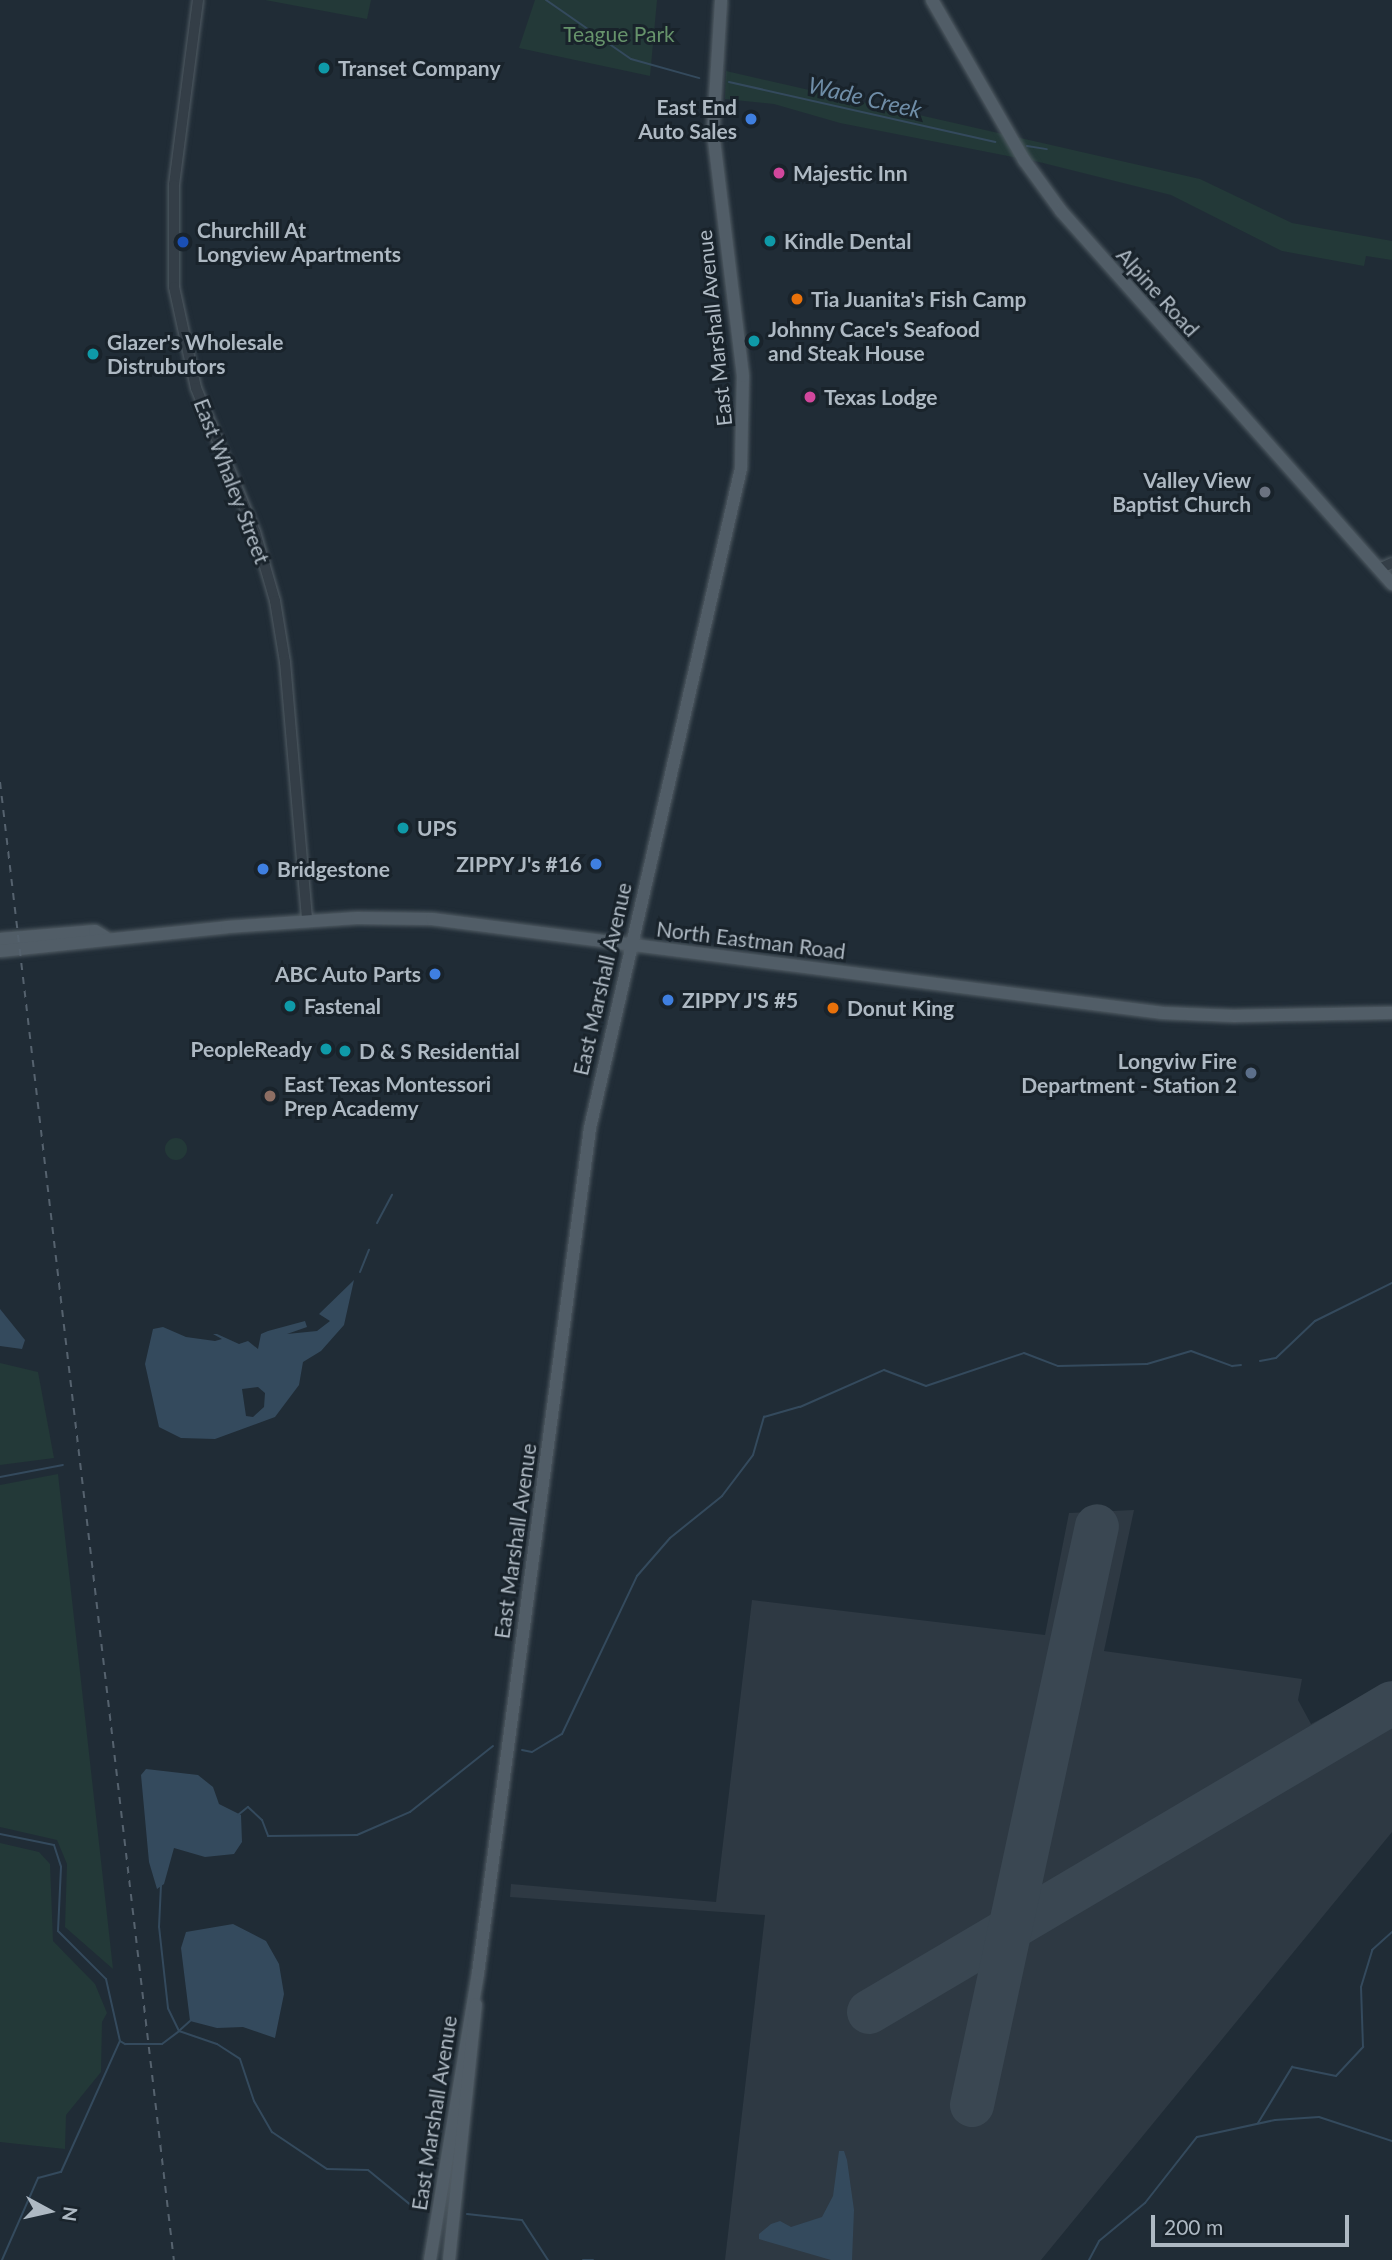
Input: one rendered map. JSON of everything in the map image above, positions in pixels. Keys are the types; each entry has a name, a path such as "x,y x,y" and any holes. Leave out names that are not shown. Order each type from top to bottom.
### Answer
{"main road":[{"name":"East Marshall Avenue","path":"449,2260 478,1973 576,1221 600,1075 743,459 743,376 713,132 721,0"},
{"name":"Alpine Road","path":"932,0 1013,142 1053,201 1392,584"},
{"name":"North Eastman Road","path":"18,944 95,931 105,937 306,921 443,919 1170,1013 1392,1013"},
{"path":"0,939 18,944"},
{"path":"0,951 18,944"},
{"name":"East Marshall Avenue","path":"430,2260 478,1973"}],"street":[{"name":"East Whaley Street","path":"198,0 174,185 174,287 195,388 255,532 275,601 287,678 306,921"},
{"path":"1379,569 1392,563"}],"shaded area":[{"path":"1134,1510 1104,1651 1302,1679 1298,1700 1311,1724 1392,1681 1392,1832 1041,2260 725,2260 765,1915 510,1897 511,1884 716,1902 752,1600 1045,1635 1069,1513"}],"green space":[{"path":"265,0 371,0 367,19"},
{"name":"Teague Park","path":"535,0 657,0 650,76 519,48"},
{"path":"726,71 1200,179 1292,223 1392,241 1392,260 1366,256 1364,266 1282,251 1171,195 1039,162 840,123 774,104 725,99"},
{"path":"176,1138 186,1145 187,1149 180,1159 176,1160 166,1153 165,1149 172,1139"},
{"path":"0,1363 38,1372 54,1458 0,1465"},
{"path":"58,1474 113,1969 65,1927 67,1864 57,1840 0,1827 0,1485"},
{"path":"0,1843 39,1852 50,1864 53,1941 95,1984 107,2013 102,2022 101,2072 66,2115 65,2149 0,2142"}],"water":[{"path":"354,1280 344,1325 321,1351 303,1362 299,1385 275,1417 215,1439 181,1438 159,1427 145,1364 153,1329 163,1327 186,1337 215,1341 222,1339 213,1334 217,1334 239,1344 248,1341 258,1349 261,1334 268,1331 305,1321 307,1327 287,1334 317,1331 330,1321 319,1314","holes":["258,1387 265,1393 264,1407 253,1417 246,1416 242,1389"]},
{"path":"0,1309 25,1340 22,1349 0,1346"},
{"path":"146,1769 198,1775 213,1787 219,1804 241,1815 242,1842 234,1854 205,1857 174,1848 164,1884 157,1889 149,1862 141,1775"},
{"path":"233,1924 266,1941 279,1964 284,1994 275,2038 243,2027 217,2028 190,2021 181,1948 186,1932"},
{"path":"839,2151 844,2151 847,2160 854,2210 852,2260 831,2260 759,2239 759,2234 771,2224 780,2221 791,2227 822,2217 833,2196"}],"waterway":[{"name":"Wade Creek","path":"546,0 631,59 699,78"},
{"name":"Wade Creek","path":"729,82 995,142"},
{"name":"Wade Creek","path":"1027,146 1047,149"},
{"path":"377,1223 392,1195"},
{"path":"360,1272 369,1250"},
{"path":"1260,1361 1276,1358 1315,1321 1392,1283"},
{"path":"522,1750 532,1752 562,1734 637,1576 670,1538 722,1496 753,1455 764,1417 800,1407 884,1370 926,1386 1024,1353 1058,1366 1147,1364 1191,1351 1232,1366 1241,1365"},
{"path":"0,1477 63,1465"},
{"path":"238,1815 248,1807 262,1820 268,1836 357,1835 410,1812 493,1746"},
{"path":"0,1834 54,1845 61,1867 58,1931 106,1979 120,2041 125,2044 162,2044 179,2031 168,2008 159,1927 161,1885"},
{"path":"1258,2123 1292,2067 1336,2076 1363,2047 1361,1987 1372,1950 1392,1932"},
{"path":"190,2021 179,2031 217,2044 240,2059 254,2101 272,2132 327,2169 368,2170 412,2206 426,2208"},
{"path":"2,2260 38,2178 61,2172 120,2041"},
{"path":"1089,2260 1099,2241 1145,2203 1197,2137 1275,2120 1319,2117 1392,2141"},
{"path":"467,2214 522,2220 548,2260"},
{"path":"583,2260 593,2260"}],"runway":[{"path":"972,2105 1097,1526"},
{"path":"869,2012 1392,1703"}],"railway":[{"path":"0,782 174,2260"}],"place":[{"name":"Transet Company","path":"324,68"},
{"name":"East End Auto Sales","path":"751,119"},
{"name":"Majestic Inn","path":"779,173"},
{"name":"Kindle Dental","path":"770,241"},
{"name":"Churchill At Longview Apartments","path":"183,242"},
{"name":"Tia Juanita's Fish Camp","path":"797,299"},
{"name":"Johnny Cace's Seafood and Steak House","path":"754,341"},
{"name":"Glazer's Wholesale Distrubutors","path":"93,354"},
{"name":"Texas Lodge","path":"810,397"},
{"name":"Valley View Baptist Church","path":"1265,492"},
{"name":"UPS","path":"403,828"},
{"name":"ZIPPY J's #16","path":"596,864"},
{"name":"Bridgestone","path":"263,869"},
{"name":"ABC Auto Parts","path":"435,974"},
{"name":"ZIPPY J'S #5","path":"668,1000"},
{"name":"Fastenal","path":"290,1006"},
{"name":"Donut King","path":"833,1008"},
{"name":"PeopleReady","path":"326,1049"},
{"name":"D & S Residential","path":"345,1051"},
{"name":"Longviw Fire Department - Station 2","path":"1251,1073"},
{"name":"East Texas Montessori Prep Academy","path":"270,1096"}]}
